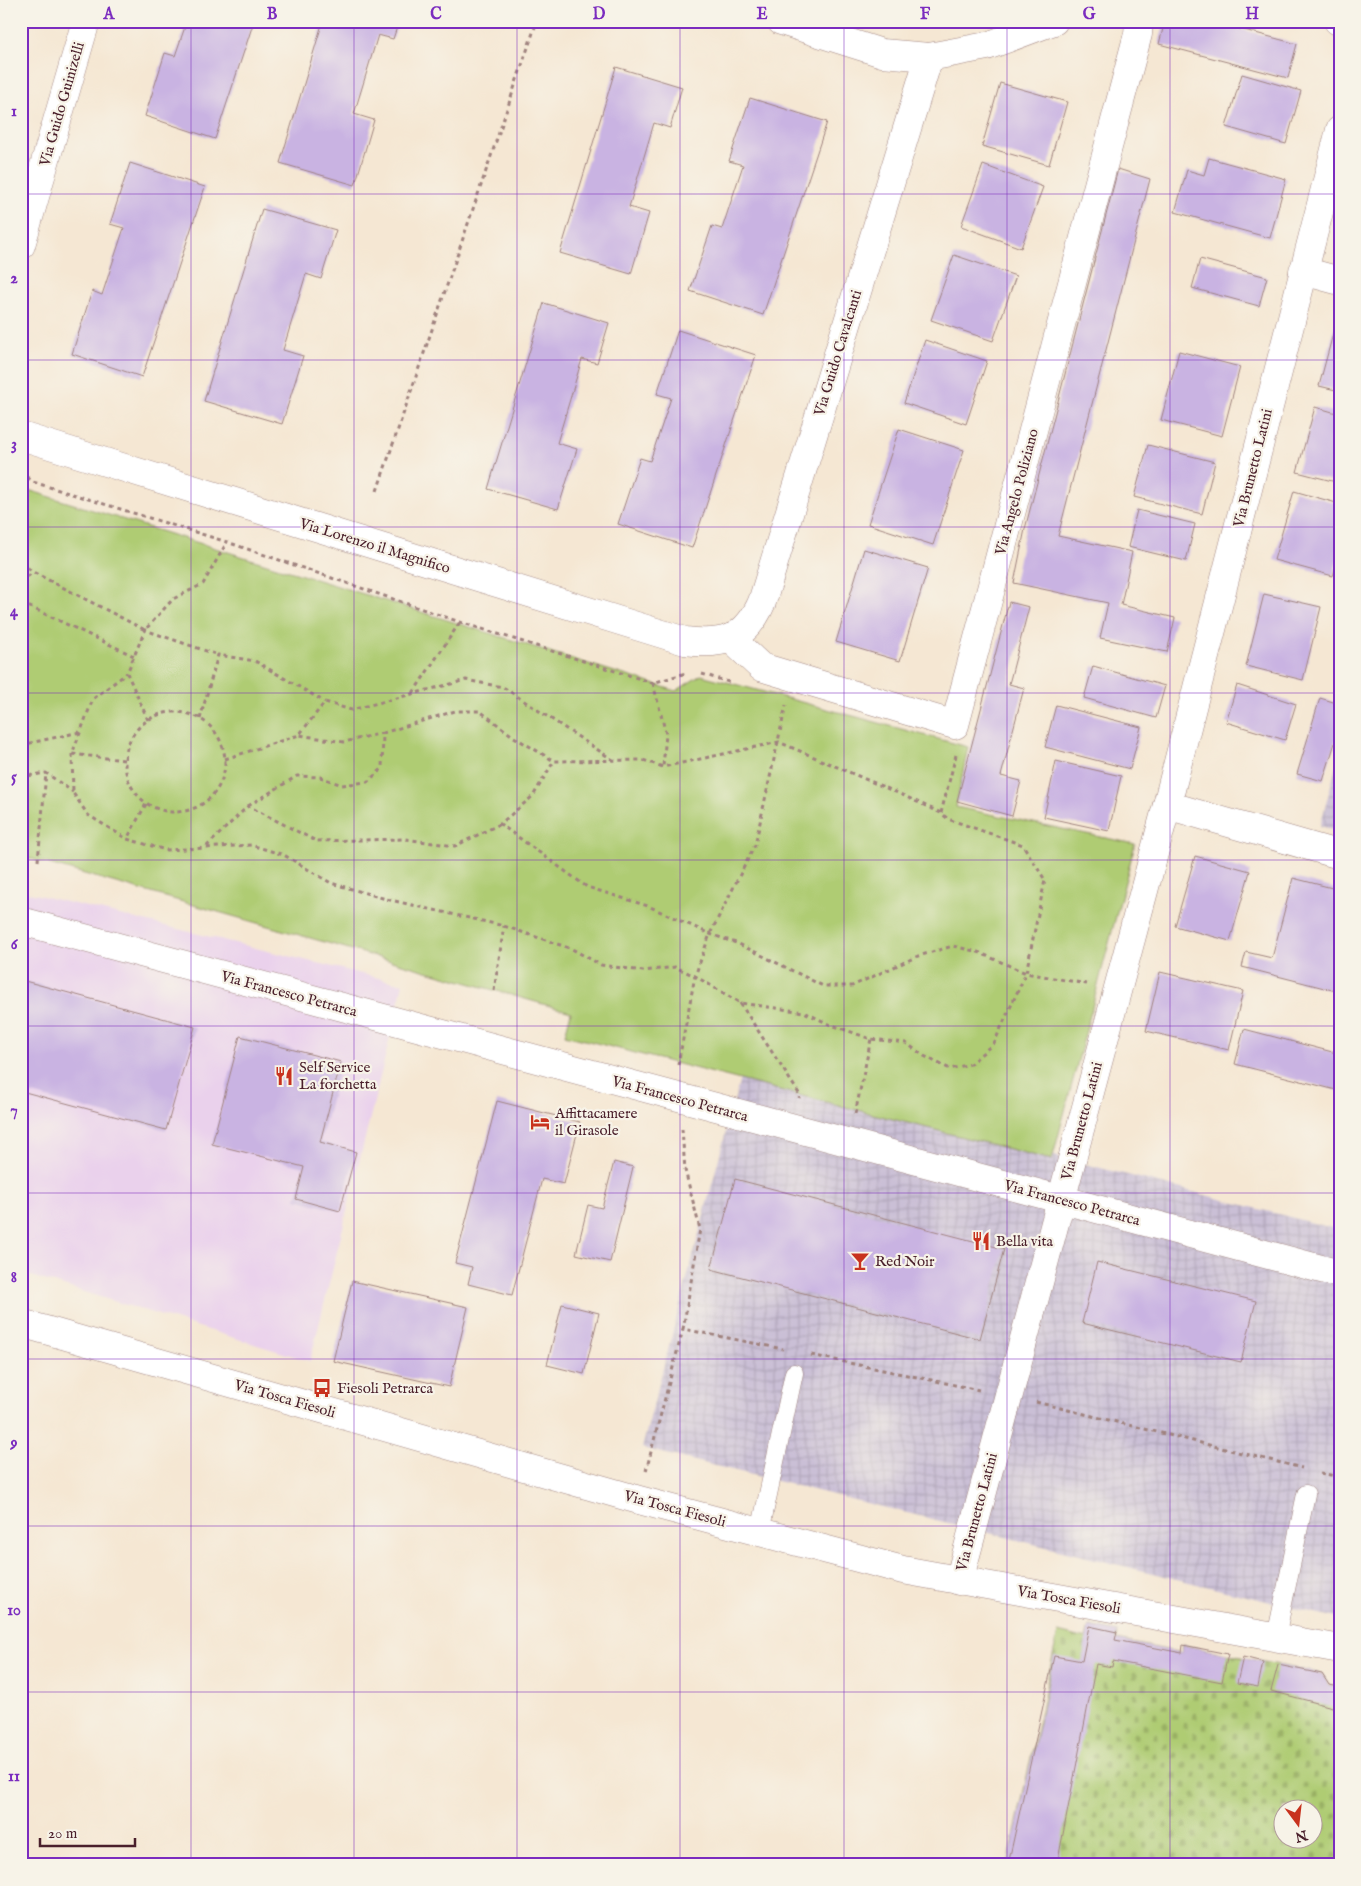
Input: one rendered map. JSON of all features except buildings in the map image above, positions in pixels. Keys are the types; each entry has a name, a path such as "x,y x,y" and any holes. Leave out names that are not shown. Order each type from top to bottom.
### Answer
{"street":[{"name":"Via Guido Guinizelli","path":"21,245 86,21"},
{"path":"781,21 882,53 929,57 987,46 1054,21"},
{"name":"Via Angelo Poliziano","path":"955,725 1138,34 1139,21"},
{"name":"Via Guido Cavalcanti","path":"730,638 740,634 748,626 756,616 762,602 929,57"},
{"name":"Via Brunetto Latini","path":"959,1581 1167,805 1340,130"},
{"path":"1303,271 1340,281"},
{"name":"Via Lorenzo il Magnifico","path":"21,436 685,641 710,642 730,638"},
{"path":"730,638 761,667 955,725"},
{"path":"1167,805 1340,855"},
{"name":"Via Francesco Petrarca","path":"21,921 1340,1274"},
{"name":"Via Tosca Fiesoli","path":"21,1323 639,1500 904,1570 1340,1649"}],"lane":[{"path":"760,1532 794,1373"},
{"path":"1276,1637 1306,1494"}],"path":[{"path":"377,491 537,21"},
{"path":"21,472 33,482 227,542 460,622 653,683 666,734 663,767"},
{"path":"73,793 72,754 93,699 127,673 145,630 173,599 203,584 227,542"},
{"path":"21,563 33,572 145,630 218,655 255,662 325,702 351,710 466,680 503,687 614,760"},
{"path":"21,582 33,572"},
{"path":"21,608 30,607 134,656"},
{"path":"412,694 460,622"},
{"path":"200,719 218,655"},
{"path":"127,673 148,720"},
{"path":"299,735 325,702"},
{"path":"21,777 46,773 73,793 88,815 127,839 166,850 251,845 284,855 331,882 386,899 504,926 572,949 601,965 643,971 675,967 695,976 740,1003 804,1012 829,1024 871,1039 906,1043 924,1056 950,1069 970,1064 994,1043 1026,973 1045,880 1023,845 948,818 941,813 779,742 663,767 642,760 554,761 514,737 480,711 455,710 383,733 344,742 299,735 225,759"},
{"path":"187,713 200,719 213,729 222,743 225,759 224,775 217,790 206,802 192,810 176,813 160,811 146,804 134,792 126,777 124,760 127,744 135,730 148,720 160,714 187,713"},
{"path":"941,813 959,745 955,725"},
{"path":"21,746 80,732"},
{"path":"205,848 248,806 297,776 320,777 342,786 367,782 382,769 383,733"},
{"path":"72,754 124,760"},
{"path":"248,806 316,841 405,838 455,846 500,824 533,796 554,761"},
{"path":"38,860 46,773"},
{"path":"127,839 146,804"},
{"path":"500,824 586,887 648,906 710,934 739,944 823,986 852,986 918,956 953,946 978,952 1026,973 1118,990"},
{"path":"494,991 504,926"},
{"path":"740,1003 800,1095 791,1128"},
{"path":"849,1143 871,1039"},
{"path":"639,1500 683,1329"}],"shaded area":[{"path":"1340,752 1340,831 1320,826"},
{"path":"21,891 403,984 310,1361 21,1273"},
{"path":"741,1075 1340,1230 1340,1619 642,1448"}],"green space":[{"path":"21,486 25,489 676,691 701,675 968,747 956,807 1135,844 1052,1160 565,1035 571,1012 21,856"},
{"path":"1089,1626 1117,1632 1116,1640 1182,1653 1183,1645 1322,1674 1329,1685 1340,1687 1340,1865 1008,1865 1058,1632 1086,1639"}],"place":[{"name":"Self Service La forchetta","path":"284,1076"},
{"name":"Affittacamere il Girasole","path":"540,1122"},
{"name":"Bella vita","path":"981,1241"},
{"name":"Red Noir","path":"860,1261"},
{"name":"Fiesoli Petrarca","path":"322,1388"}]}
